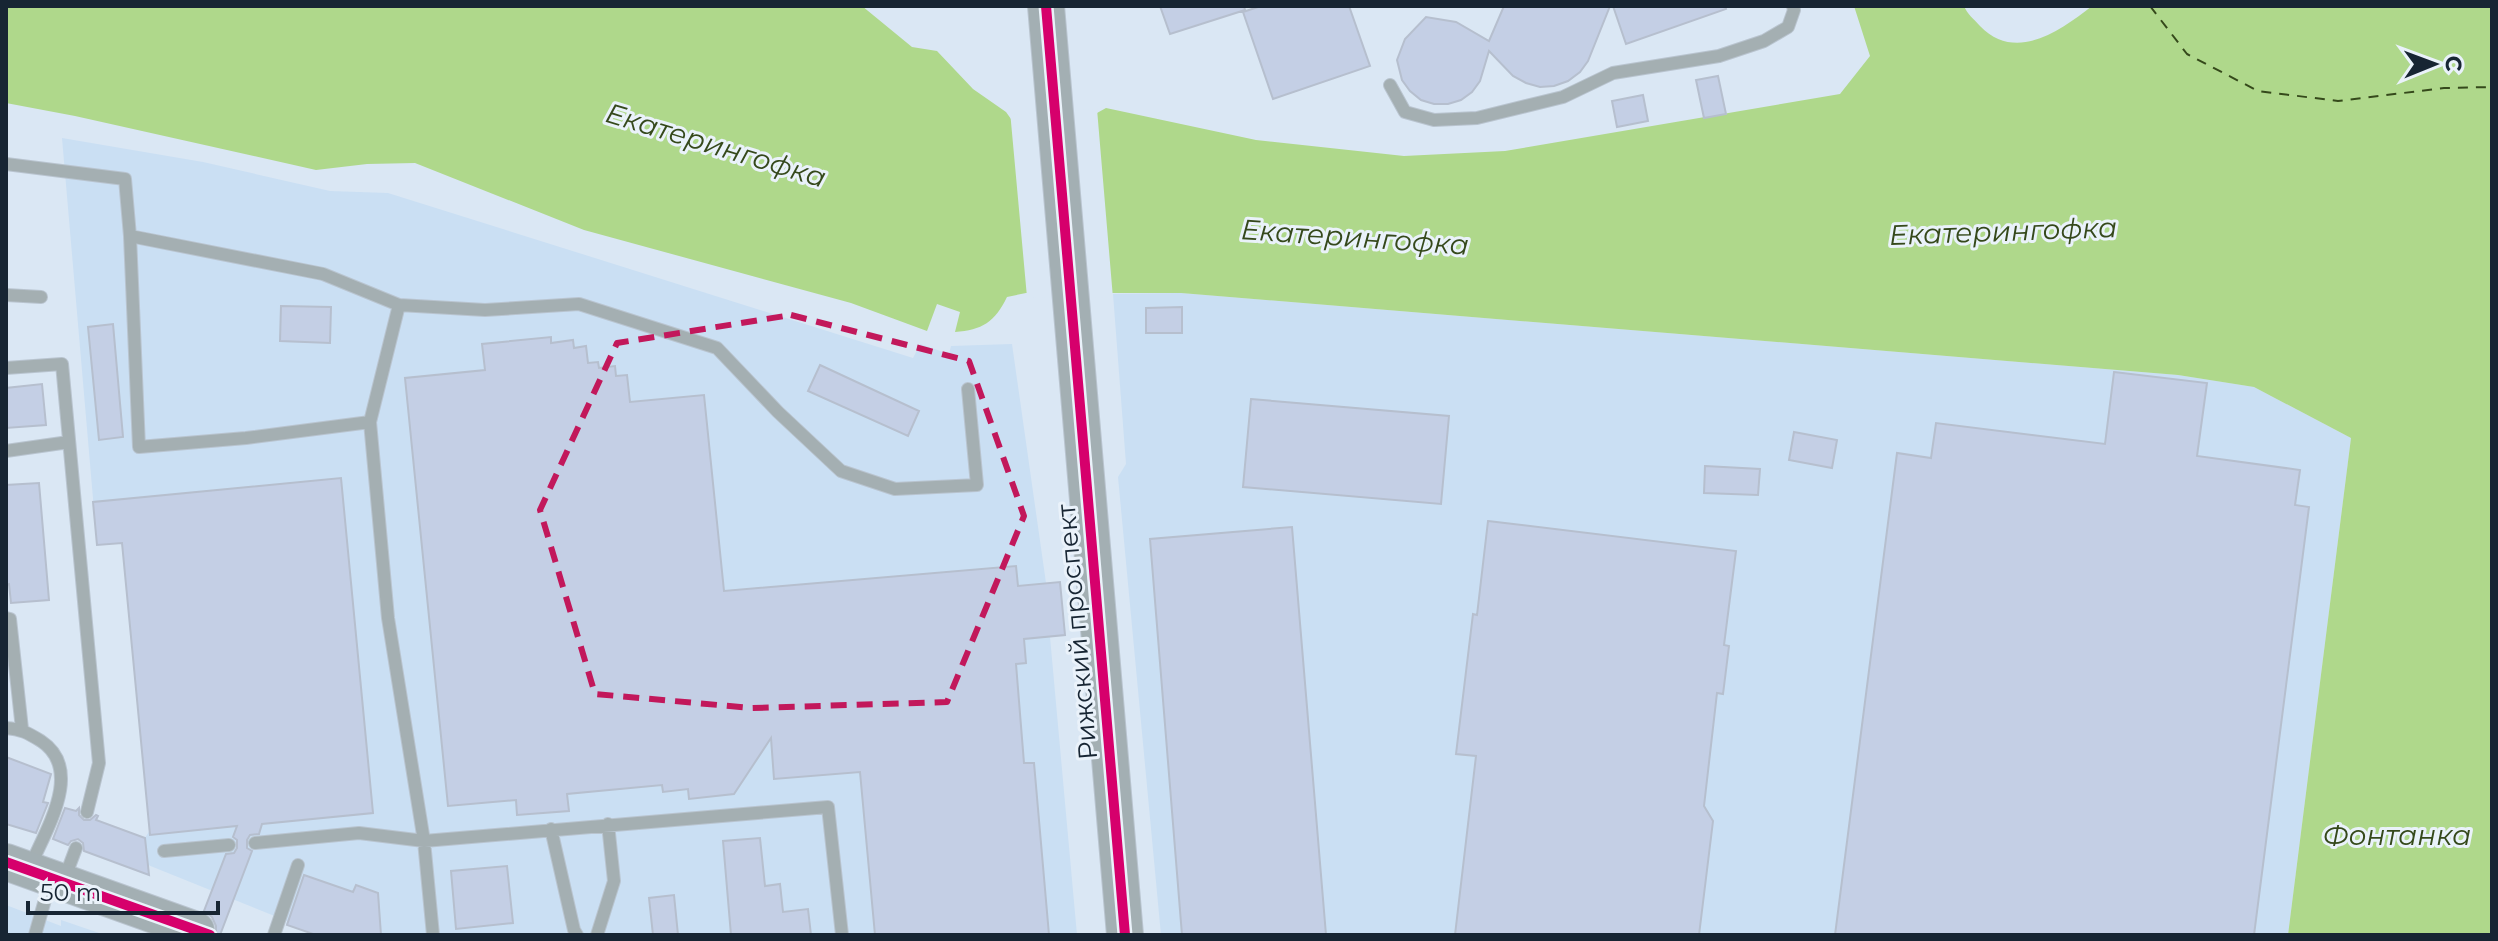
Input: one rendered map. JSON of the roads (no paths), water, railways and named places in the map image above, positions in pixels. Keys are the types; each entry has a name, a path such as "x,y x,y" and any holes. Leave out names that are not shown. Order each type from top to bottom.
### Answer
{"street":[{"name":"Рижский проспект","path":"1046,6 1125,935"},
{"path":"37,874 196,930"}],"lane":[{"path":"1390,85 1405,112 1434,120 1477,118 1563,97 1613,73 1719,56 1764,41 1788,27 1793,6"},
{"path":"6,164 125,179 139,447 246,438 370,422"},
{"path":"130,236 323,274 399,305 485,310 579,304 717,348 778,412 841,471 895,489 977,485 968,389"},
{"path":"6,295 41,297"},
{"path":"399,305 370,422 388,618 424,841 433,935"},
{"path":"6,368 62,364 99,763 87,812"},
{"path":"6,451 69,442"},
{"path":"6,618 10,619 22,729"},
{"path":"6,728 22,729 51,748 62,771 61,791 37,874 35,935"},
{"path":"255,843 359,833 424,841 828,807 842,935"},
{"path":"597,935 614,881 608,824"},
{"path":"551,829 577,935"},
{"path":"164,851 229,845"},
{"path":"37,874 76,848"},
{"path":"274,935 298,865"}],"water":[{"path":"6,6 862,6 912,47 937,51 973,89 1011,119 1097,113 1106,108 1256,140 1404,156 1505,151 1840,94 1870,56 1854,6 1964,6 1980,26 1994,37 2023,43 2052,33 2092,6 2492,6 2492,935 2288,935 2351,438 2254,387 2178,375 1181,293 1026,293 1007,297 998,313 980,327 955,332 960,312 937,304 927,331 851,303 584,230 415,163 316,170 6,103"}],"water label":[{"name":"Екатерингофка","path":"716,145"},
{"name":"Екатерингофка","path":"2003,231"},
{"name":"Екатерингофка","path":"1355,237"},
{"name":"Фонтанка","path":"2397,835"}]}
